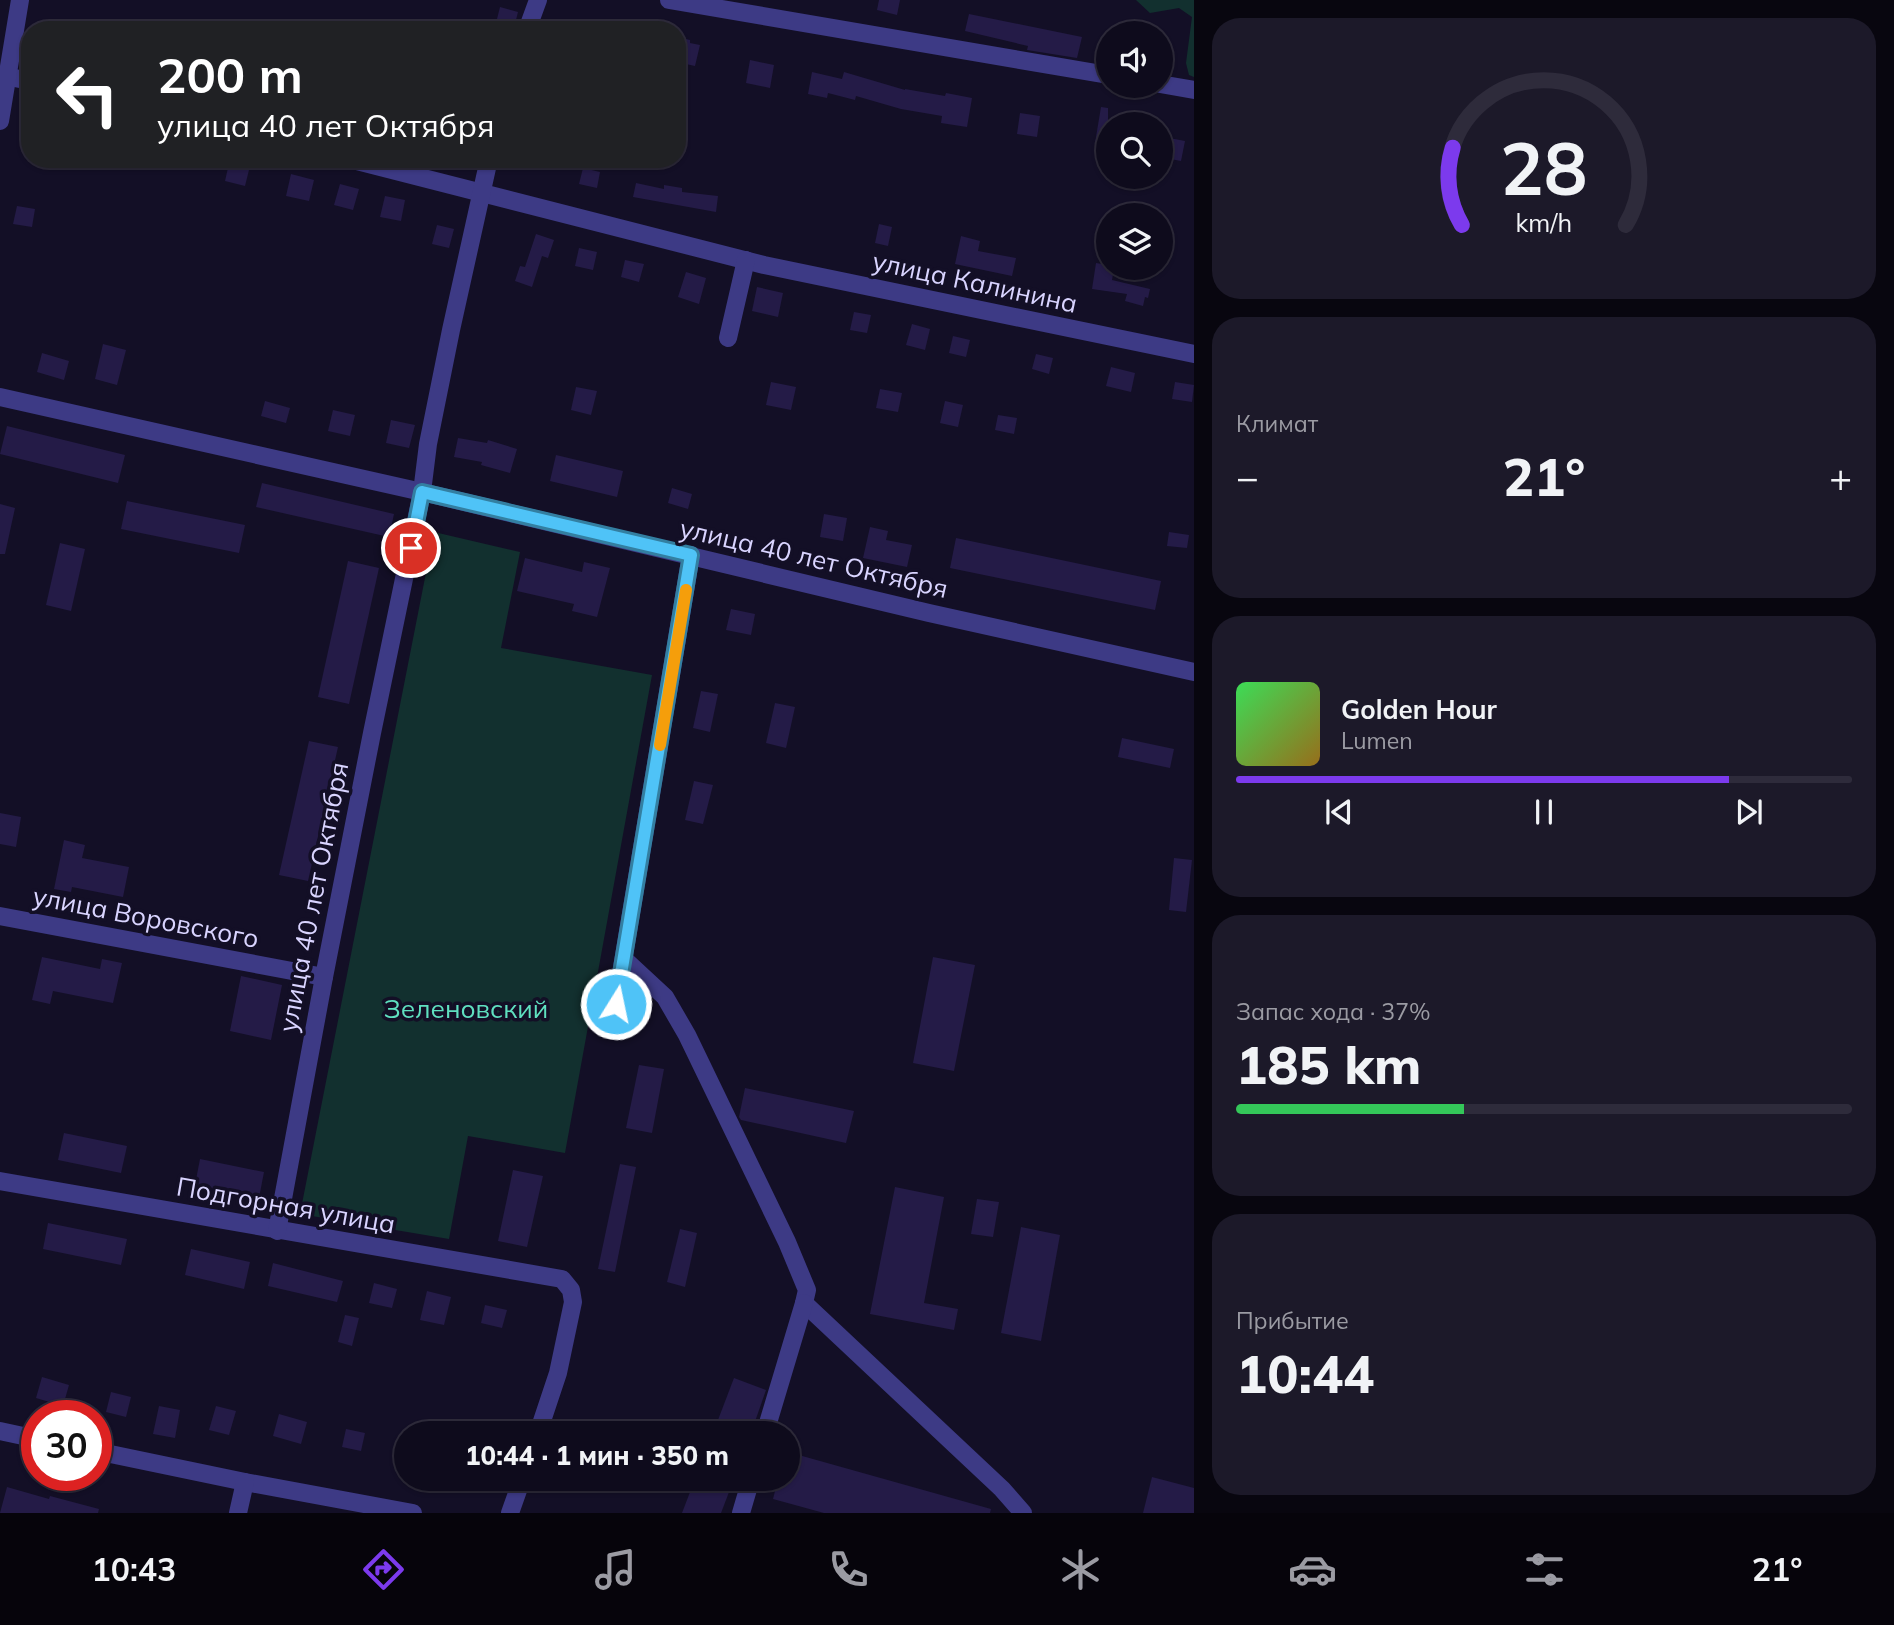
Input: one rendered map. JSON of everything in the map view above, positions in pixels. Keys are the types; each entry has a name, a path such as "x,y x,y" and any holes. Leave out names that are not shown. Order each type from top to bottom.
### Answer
{"street":[{"path":"0,121 4,76 20,0"},
{"path":"530,21 538,0"},
{"path":"669,0 1096,73"},
{"path":"1173,86 1194,90"},
{"name":"улица Калинина","path":"385,168 746,260 1194,354"},
{"path":"422,492 428,444 487,168"},
{"path":"728,338 746,260"},
{"name":"улица 40 лет Октября","path":"0,397 422,492 1194,672"},
{"name":"улица 40 лет Октября","path":"277,1231 374,720 422,492"},
{"path":"612,1027 691,555"},
{"name":"улица Воровского","path":"0,916 324,977"},
{"path":"624,959 665,997 687,1035 787,1242 807,1290 769,1421"},
{"name":"Подгорная улица","path":"0,1181 562,1279 571,1290 573,1302 558,1373 542,1421"},
{"path":"804,1303 1002,1489 1023,1513"},
{"path":"0,1431 21,1436"},
{"path":"112,1454 413,1513"},
{"path":"238,1513 245,1482"},
{"path":"510,1513 518,1491"},
{"path":"741,1513 747,1491"}],"green space":[{"path":"1136,0 1194,0 1194,77 1189,75 1186,63 1192,17 1179,8 1150,13"},
{"name":"Зеленовский","path":"434,532 520,552 501,648 652,675 565,1153 468,1136 449,1239 300,1214"}],"building":[{"path":"879,0 900,0 897,15 877,10"},
{"path":"500,7 518,12 516,21 496,21"},
{"path":"969,14 1082,37 1077,58 1027,50 1028,46 965,31"},
{"path":"686,39 700,45 695,66 686,64"},
{"path":"750,60 774,65 770,88 746,83"},
{"path":"812,72 842,79 844,72 905,90 972,98 967,127 941,123 942,116 901,109 856,96 855,100 828,93 827,98 808,94"},
{"path":"1101,107 1108,108 1108,112 1100,112"},
{"path":"1020,113 1040,116 1037,137 1017,134"},
{"path":"1173,139 1185,141 1181,161 1173,159"},
{"path":"228,168 250,168 245,186 225,181"},
{"path":"583,168 600,172 597,188 579,184"},
{"path":"291,174 314,180 309,201 286,196"},
{"path":"636,183 664,189 664,185 682,188 682,192 718,196 716,212 633,197"},
{"path":"340,184 359,189 353,210 334,205"},
{"path":"385,196 405,200 401,221 380,217"},
{"path":"17,206 35,209 32,227 13,224"},
{"path":"879,224 892,227 888,246 875,243"},
{"path":"437,225 454,229 449,248 432,244"},
{"path":"536,234 554,240 548,258 542,256 532,287 515,281 520,266 525,267"},
{"path":"961,236 980,241 978,251 1016,258 1012,276 955,264"},
{"path":"579,248 597,252 593,270 575,266"},
{"path":"625,260 644,264 639,282 621,277"},
{"path":"1096,263 1096,280 1112,280 1150,289 1143,306 1125,301 1127,294 1092,289"},
{"path":"686,272 706,278 699,304 678,297"},
{"path":"757,287 783,293 778,317 752,311"},
{"path":"854,312 871,315 867,333 850,330"},
{"path":"912,324 930,329 925,350 906,345"},
{"path":"953,336 970,340 966,357 949,353"},
{"path":"103,344 126,350 117,385 95,379"},
{"path":"42,353 69,361 64,380 37,372"},
{"path":"1036,354 1053,358 1049,374 1032,369"},
{"path":"1111,367 1135,373 1131,392 1106,386"},
{"path":"771,382 796,387 791,410 766,405"},
{"path":"1175,382 1194,385 1192,402 1172,399"},
{"path":"576,387 597,391 591,415 571,410"},
{"path":"880,389 902,393 898,412 876,408"},
{"path":"265,401 290,408 286,423 261,416"},
{"path":"945,401 963,405 958,427 940,423"},
{"path":"333,410 355,415 350,436 328,431"},
{"path":"998,415 1017,418 1014,434 995,430"},
{"path":"391,420 415,425 409,448 386,443"},
{"path":"7,426 125,455 118,483 0,454"},
{"path":"458,438 487,443 488,440 517,449 510,473 481,465 482,462 454,457"},
{"path":"556,455 623,471 617,497 550,481"},
{"path":"262,483 394,514 389,537 256,507"},
{"path":"672,488 692,494 688,509 668,503"},
{"path":"127,501 245,525 239,553 121,529"},
{"path":"0,504 15,508 5,554 0,554"},
{"path":"824,514 847,518 843,541 820,537"},
{"path":"870,527 888,531 886,540 912,545 907,567 863,558"},
{"path":"1169,532 1189,535 1187,548 1167,546"},
{"path":"956,538 1161,581 1155,610 950,568"},
{"path":"60,543 85,549 71,611 46,605"},
{"path":"525,558 582,572 584,562 610,568 597,617 572,611 574,604 517,591"},
{"path":"348,561 379,568 349,704 318,697"},
{"path":"731,609 755,614 751,635 726,630"},
{"path":"701,691 718,694 710,732 693,728"},
{"path":"775,703 795,707 786,748 766,743"},
{"path":"1122,738 1174,749 1170,768 1118,757"},
{"path":"309,741 338,747 308,881 279,875"},
{"path":"694,781 713,785 703,824 685,820"},
{"path":"0,813 21,817 16,847 0,844"},
{"path":"64,840 85,845 82,858 129,867 123,897 72,887 71,892 54,889"},
{"path":"1174,858 1192,860 1186,912 1169,910"},
{"path":"42,957 100,969 102,959 122,963 113,1003 53,991 50,1004 32,1000"},
{"path":"933,957 975,965 954,1071 913,1063"},
{"path":"241,976 282,985 271,1040 230,1031"},
{"path":"639,1065 664,1069 652,1133 626,1128"},
{"path":"745,1088 854,1111 846,1143 741,1120 739,1117"},
{"path":"64,1133 127,1146 121,1173 58,1160"},
{"path":"200,1159 264,1172 259,1198 195,1185"},
{"path":"620,1164 636,1167 615,1272 598,1269"},
{"path":"513,1170 543,1176 527,1247 498,1241"},
{"path":"895,1187 944,1197 924,1303 958,1309 954,1330 870,1314"},
{"path":"977,1199 999,1202 993,1237 971,1234"},
{"path":"48,1223 127,1239 121,1265 43,1249"},
{"path":"1021,1227 1060,1235 1041,1341 1001,1333"},
{"path":"680,1229 697,1233 685,1287 667,1282"},
{"path":"191,1249 250,1262 244,1289 185,1275"},
{"path":"273,1263 343,1281 337,1302 268,1286"},
{"path":"374,1283 397,1289 392,1308 369,1303"},
{"path":"427,1291 451,1297 444,1325 420,1320"},
{"path":"485,1305 507,1310 502,1328 481,1323"},
{"path":"345,1315 359,1318 352,1346 338,1342"},
{"path":"42,1377 69,1385 65,1400 36,1398"},
{"path":"734,1378 766,1390 755,1421 718,1421"},
{"path":"111,1392 131,1397 126,1417 112,1414 112,1400 109,1400"},
{"path":"159,1406 180,1410 175,1438 153,1434"},
{"path":"216,1406 236,1411 229,1435 209,1430"},
{"path":"279,1414 307,1422 301,1444 273,1436"},
{"path":"346,1429 365,1433 361,1451 342,1447"},
{"path":"800,1455 991,1509 990,1513 824,1513 773,1499 775,1491 800,1491"},
{"path":"1152,1477 1194,1488 1194,1513 1143,1513"},
{"path":"7,1487 99,1509 98,1513 0,1513"},
{"path":"690,1491 729,1491 721,1513 682,1513"}],"slow traffic":[{"path":"660,745 686,590"}],"route":[{"path":"411,548 422,492 691,555 616,1004"}]}
